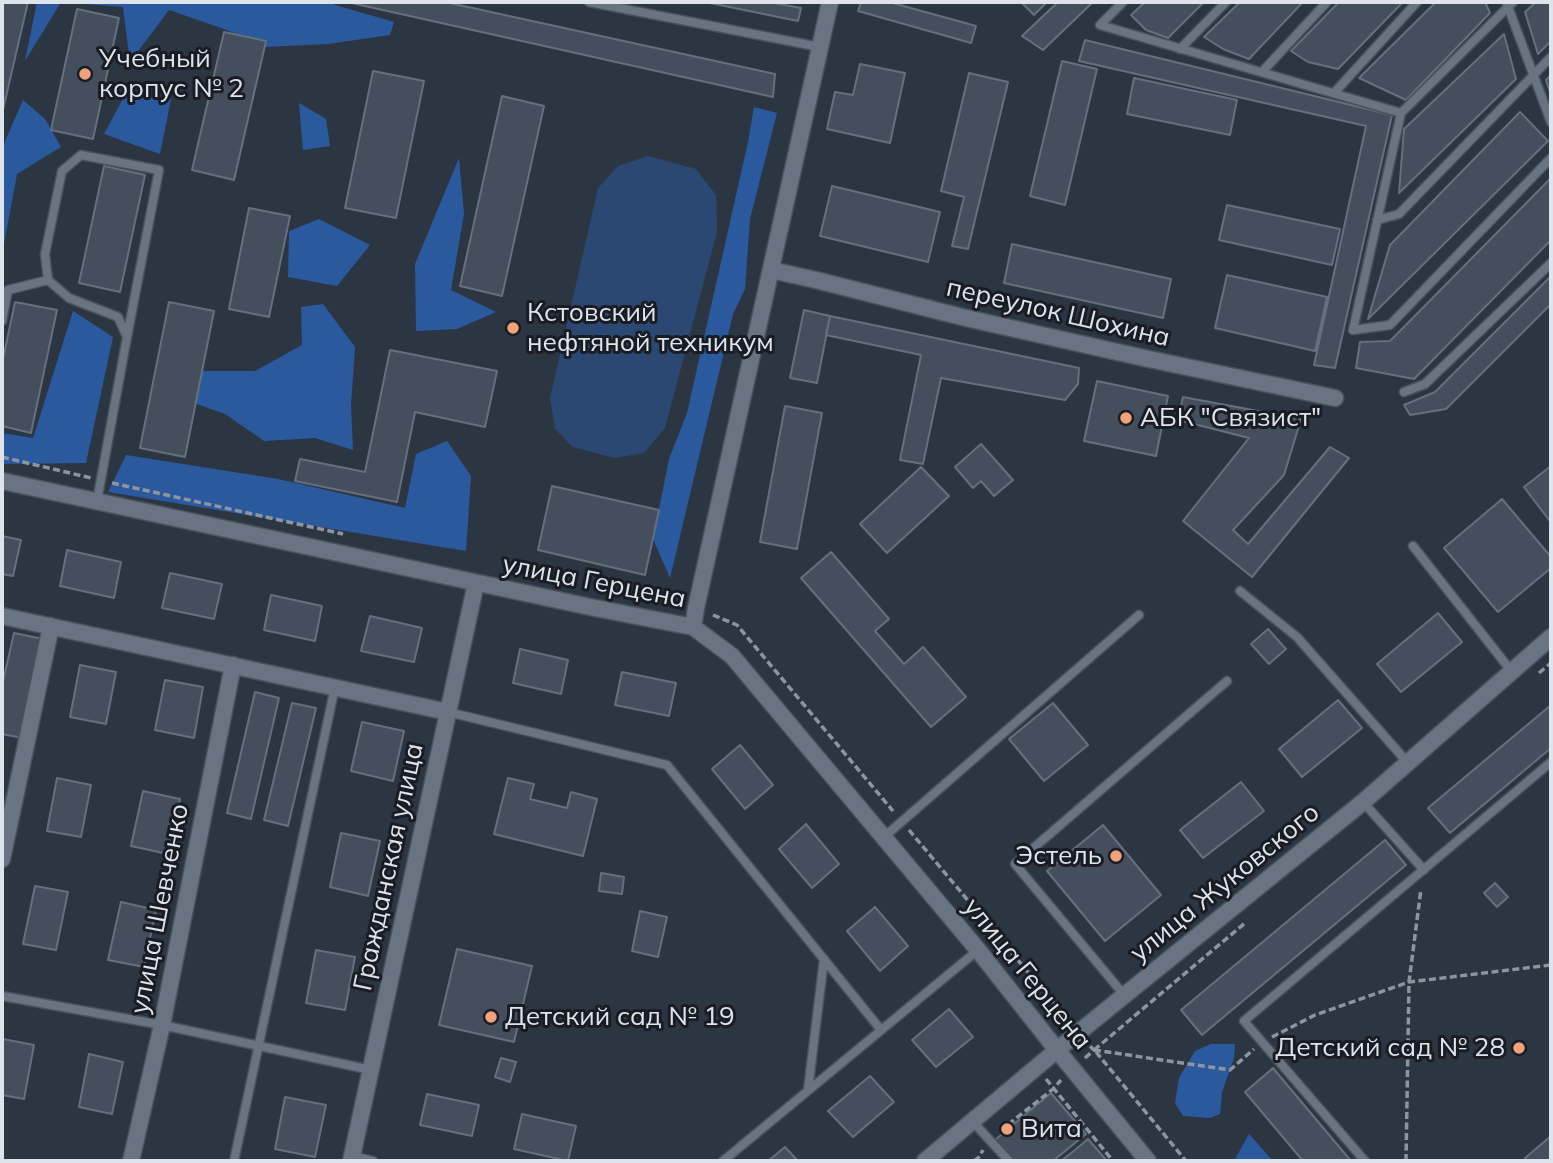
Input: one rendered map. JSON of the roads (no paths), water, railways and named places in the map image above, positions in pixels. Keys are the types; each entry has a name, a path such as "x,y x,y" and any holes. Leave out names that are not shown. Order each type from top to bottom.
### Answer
{"street":[{"path":"693,627 830,2"},
{"name":"переулок Шохина","path":"771,271 1093,347 1335,398"},
{"name":"улица Герцена","path":"2,481 693,627 732,656 978,950 1149,1161"},
{"name":"Гражданская улица","path":"352,1159 476,583"},
{"path":"2,616 448,712"},
{"path":"2,859 51,626"},
{"name":"улица Жуковского","path":"925,1161 1057,1050 1363,803 1551,637"},
{"name":"улица Шевченко","path":"131,1161 162,1025 233,666"}],"lane":[{"path":"589,2 820,47"},
{"path":"1123,2 1100,26 1401,113"},
{"path":"1180,49 1226,2"},
{"path":"1262,72 1327,2"},
{"path":"1334,93 1417,2"},
{"path":"1551,122 1510,3 1401,113 1353,330 1390,325 1551,158"},
{"path":"1377,220 1399,214 1551,57"},
{"path":"97,501 159,170 81,155 62,171 45,254 48,280 69,298 118,317 127,337"},
{"path":"1404,392 1425,384 1551,263"},
{"path":"2,321 8,290 48,280"},
{"path":"1413,546 1512,672"},
{"path":"1240,590 1297,637 1408,763"},
{"path":"884,837 1139,615"},
{"path":"1125,996 1015,864 1227,681"},
{"path":"234,1161 335,687"},
{"path":"448,712 667,765 881,1030"},
{"path":"1365,1161 1244,1021 1551,762"},
{"path":"1363,803 1424,870"},
{"path":"723,1161 978,950"},
{"path":"808,1090 824,959"},
{"path":"2,996 162,1025 371,1070"},
{"path":"973,1122 1009,1161"},
{"path":"352,1159 373,1161"}],"place":[{"name":"Учебный корпус № 2","path":"85,74"},
{"name":"Кстовский нефтяной техникум","path":"513,328"},
{"name":"АБК \"Связист\"","path":"1126,418"},
{"name":"Эстель","path":"1116,856"},
{"name":"Детский сад № 19","path":"491,1017"},
{"name":"Детский сад № 28","path":"1519,1048"},
{"name":"Вита","path":"1007,1129"}]}
